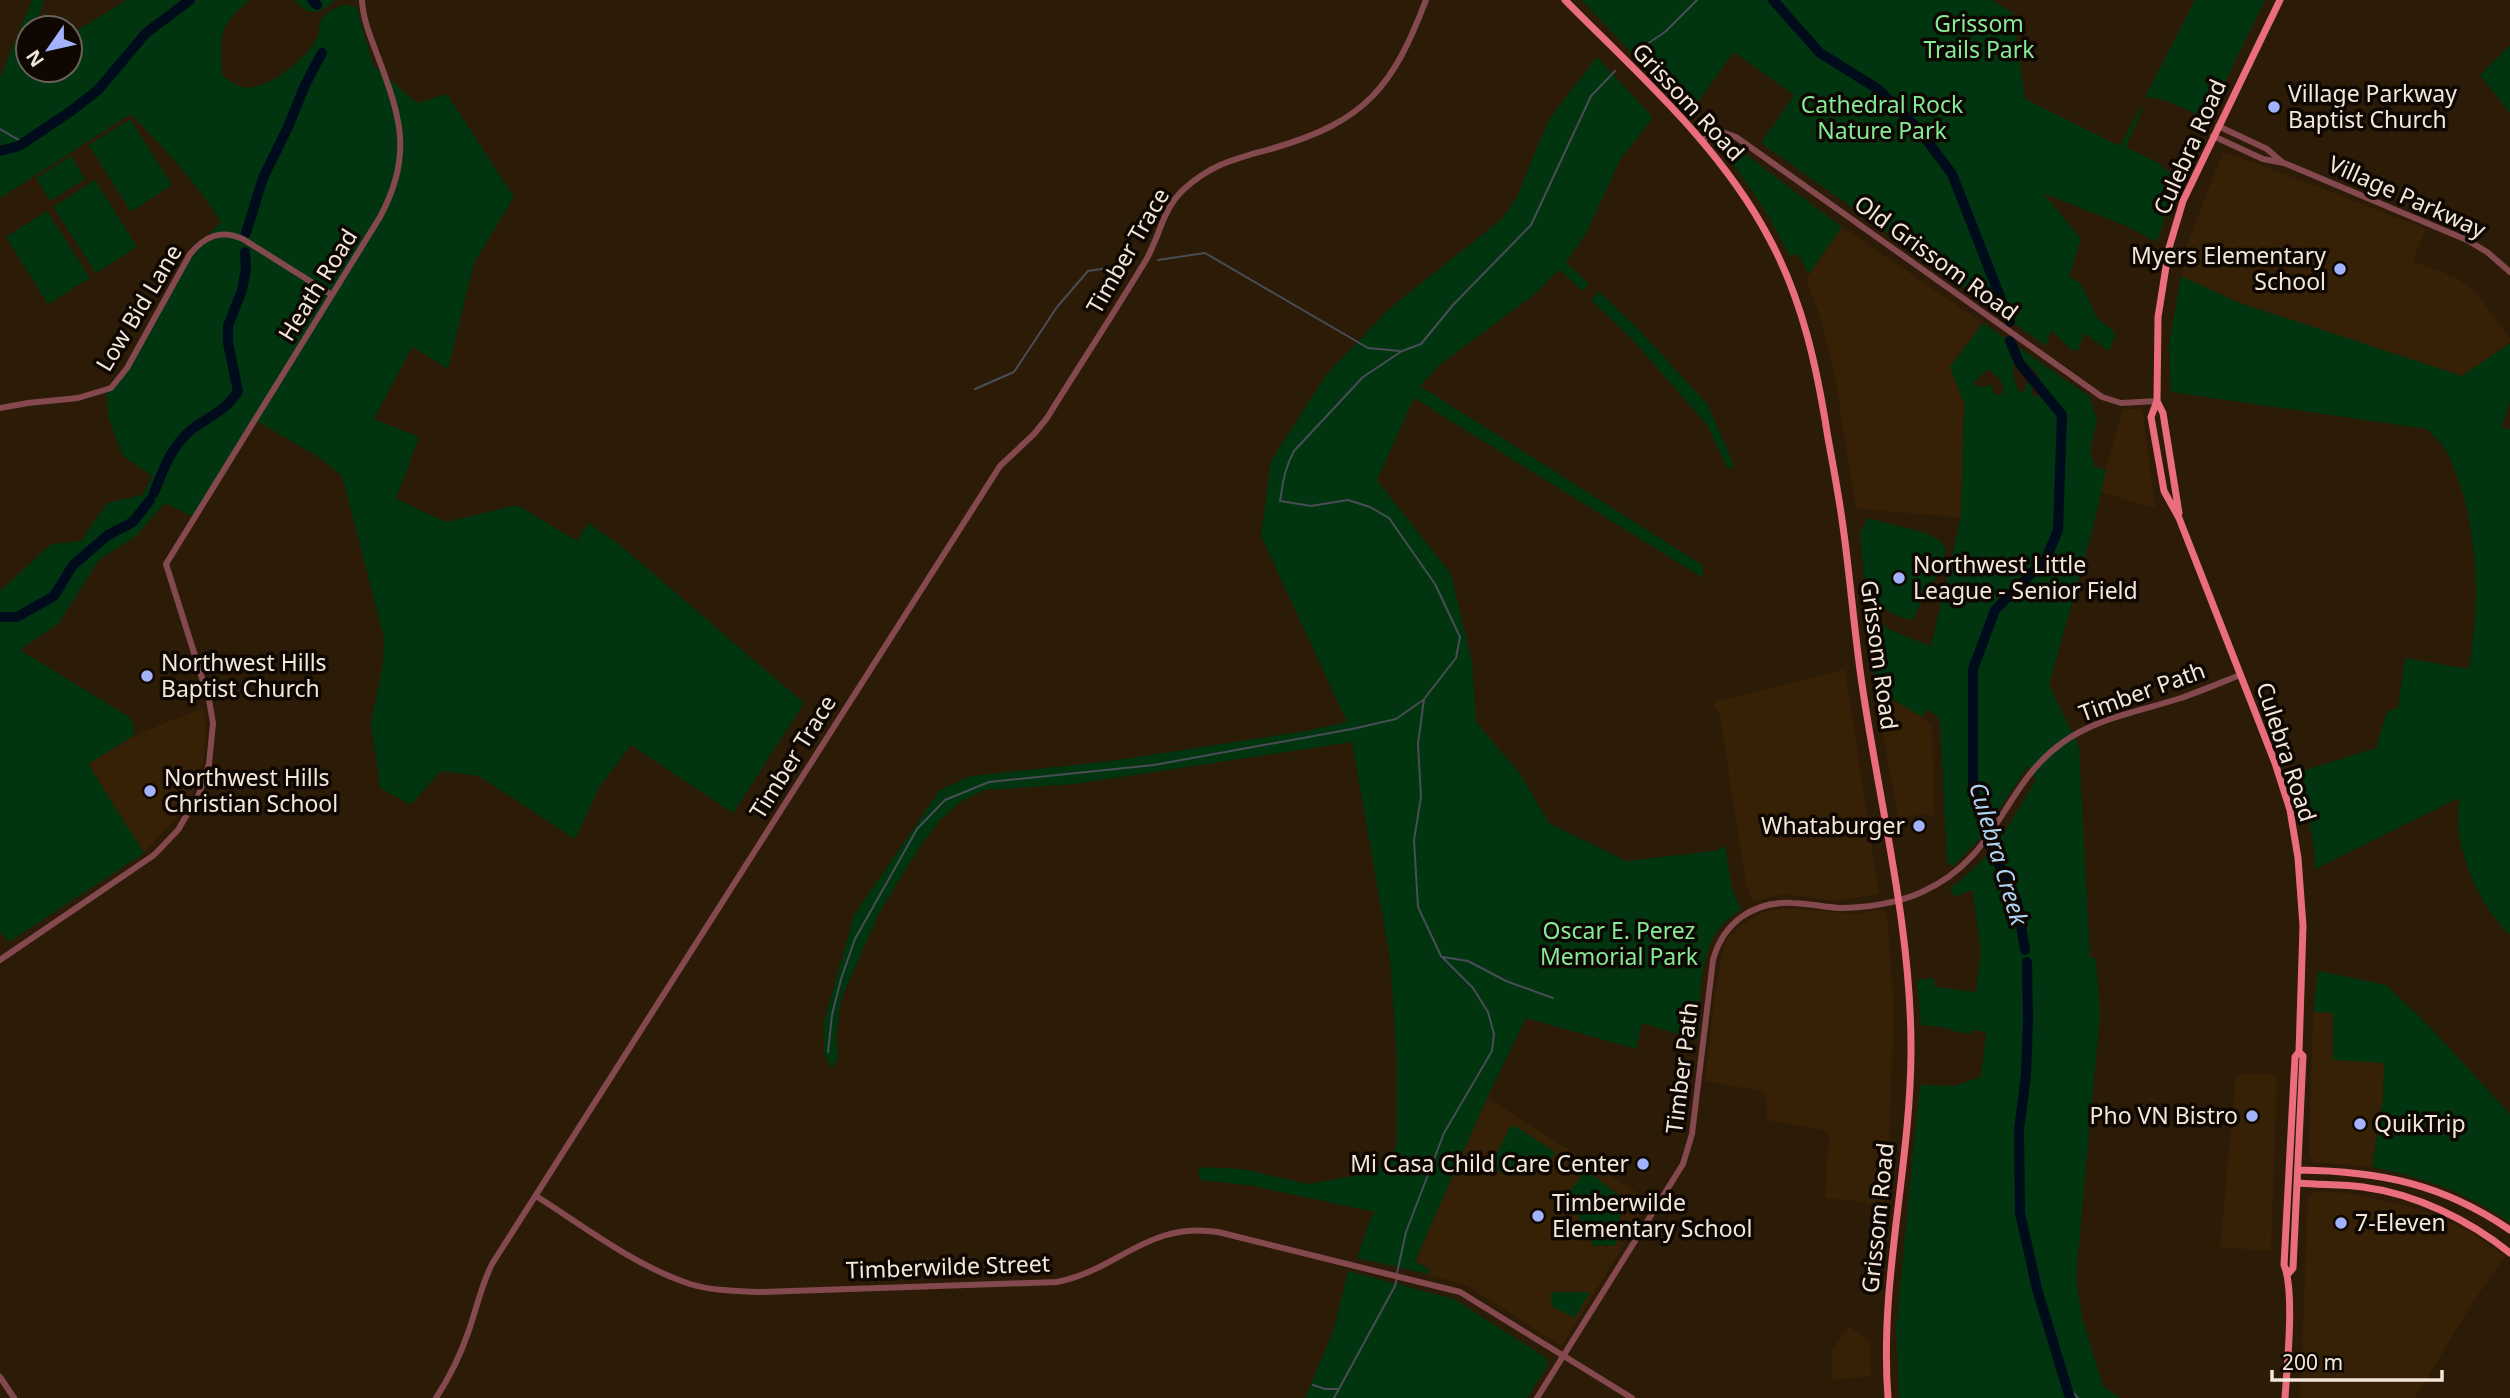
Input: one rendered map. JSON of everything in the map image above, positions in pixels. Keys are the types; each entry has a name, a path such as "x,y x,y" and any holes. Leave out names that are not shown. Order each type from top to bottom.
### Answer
{"main road":[{"name":"Grissom Road","path":"1565,0 1701,139 1734,180 1771,240 1791,284 1812,348 1844,531 1863,689 1906,962 1911,1059 1907,1133 1888,1307 1888,1398"},
{"name":"Culebra Road","path":"2280,0 2183,201 2169,248 2157,329 2157,401 2151,417 2164,491 2179,518 2283,787 2294,834 2303,926 2299,1052 2295,1057 2284,1265 2288,1274 2286,1398"},
{"name":"Culebra Road","path":"2157,401 2163,413 2179,518"},
{"name":"Culebra Road","path":"2288,1274 2293,1268 2299,1171 2303,1056 2299,1052"},
{"path":"2299,1171 2367,1174 2410,1182 2451,1197 2510,1230"},
{"path":"2365,1187 2367,1174"},
{"path":"2298,1183 2365,1187 2406,1197 2474,1228 2510,1253"}],"street":[{"name":"Heath Road","path":"0,960 154,855 178,831 200,794 209,764 213,723 209,700 166,564 387,204 400,161 399,117 366,24 362,0"},
{"name":"Timber Trace","path":"436,1398 465,1343 485,1278 1000,466 1047,418 1148,256 1166,210 1181,192 1220,163 1306,138 1354,113 1380,89 1398,65 1426,0"},
{"name":"Village Parkway","path":"2218,126 2267,149 2284,163"},
{"name":"Old Grissom Road","path":"1701,139 1721,132 1736,137 2102,397 2121,403 2157,401"},
{"name":"Village Parkway","path":"2213,136 2263,159 2284,163 2467,240 2487,252 2510,272"},
{"name":"Low Bid Lane","path":"0,408 78,398 111,388 127,368 190,254 212,236 228,234 243,239 332,295"},
{"name":"Timber Path","path":"1537,1398 1683,1164 1692,1134 1713,960 1725,932 1735,921 1750,911 1773,904 1793,902 1839,908 1897,900 1925,891 1971,860 2031,772 2062,743 2101,723 2182,698 2240,675"},
{"name":"Timberwilde Street","path":"536,1196 660,1272 690,1283 729,1291 1057,1282 1086,1273 1155,1237 1185,1230 1218,1232 1452,1289 1469,1296 1632,1398"},
{"path":"0,1377 14,1398"}],"shaded area":[{"name":"Myers Elementary School","path":"2223,152 2426,229 2413,261 2455,277 2476,292 2510,339 2510,343 2462,376 2237,302 2181,276 2188,242"},
{"path":"1842,227 1983,323 1950,367 1964,403 1961,518 1856,508 1834,372 1819,313 1806,279"},
{"path":"2123,409 2140,409 2143,414 2155,508 2099,492"},
{"path":"1845,669 1879,894 1834,901 1784,894 1753,902 1746,885 1720,717 1713,702"},
{"path":"1876,693 1916,711 1932,726 1934,818 1927,813 1898,819"},
{"name":"Northwest Hills Christian School","path":"203,708 206,728 204,756 190,802 144,853 88,764 135,735"},
{"path":"1785,908 1856,914 1880,909 1887,914 1894,1013 1888,1162 1883,1204 1825,1198 1829,1131 1767,1120 1766,1092 1705,1081 1724,943 1743,924 1763,912"},
{"path":"2313,1012 2333,1012 2384,1063 2383,1098 2372,1167 2313,1162 2309,1154"},
{"path":"2236,1074 2277,1074 2271,1251 2220,1247"},
{"name":"Timberwilde Elementary School","path":"1487,1098 1651,1201 1560,1345 1469,1287 1428,1274 1430,1270 1415,1261"},
{"path":"2314,1192 2349,1193 2435,1215 2474,1234 2505,1256 2472,1304 2415,1398 2300,1398 2308,1197"},
{"path":"1849,1326 1870,1341 1871,1376 1833,1380 1831,1351"}],"green space":[{"path":"32,0 44,0 40,14 26,14"},
{"path":"126,0 250,0 226,25 222,41 222,76 241,87 262,85 286,72 313,44 324,16 337,7 348,5 357,8 373,65 417,103 447,94 514,197 474,263 448,369 412,347 374,419 419,437 396,499 446,522 517,505 577,541 588,523 620,545 804,703 733,813 631,745 599,788 575,839 479,776 441,771 411,805 380,788 371,723 383,664 384,637 342,476 320,458 255,420 195,518 165,503 136,536 99,560 59,623 20,650 131,718 135,735 88,764 144,853 9,942 0,932 0,591 51,544 81,541 107,503 143,495 152,476 123,456 109,420 106,391 111,388 196,248 221,222 180,166 133,116 129,115 0,198 0,78 14,44 14,84 84,84 84,26"},
{"path":"294,0 335,0 324,9 314,12 304,9"},
{"name":"Cathedral Rock Nature Park","path":"1582,0 1992,0 2013,13 2025,99 2120,146 2140,108 2143,108 2126,147 2179,176 2157,242 2126,226 2043,193 2081,239 2069,276 2082,285 2097,318 2116,333 2109,351 2084,333 2078,351 2072,350 2051,330 2046,346 1761,143 1794,95 1734,52 1700,99 1683,108"},
{"path":"2195,0 2265,0 2209,114 2204,117 2164,100 2145,97"},
{"path":"2510,45 2510,113 2480,75"},
{"name":"Oscar E. Perez Memorial Park","path":"1597,57 1653,118 1621,158 1586,234 1566,262 1589,284 1583,291 1559,270 1535,294 1442,363 1420,386 1702,565 1703,578 1414,398 1377,480 1451,574 1472,662 1476,722 1521,775 1549,823 1626,861 1715,851 1725,846 1732,889 1741,909 1719,928 1709,947 1701,987 1698,1040 1642,1023 1636,1049 1526,1018 1487,1098 1415,1261 1430,1270 1428,1274 1357,1258 1375,1212 1248,1185 1200,1180 1198,1167 1243,1169 1308,1184 1369,1173 1392,1159 1397,1140 1397,1060 1390,958 1352,742 1074,784 984,790 960,802 939,821 921,845 879,913 841,1000 836,1038 839,1057 832,1069 824,1053 824,1022 854,915 940,790 971,776 1111,761 1306,731 1347,722 1261,536 1271,461 1326,375 1390,308 1501,220 1516,199 1549,119"},
{"path":"130,119 172,185 131,212 89,145"},
{"path":"1724,138 1842,227 1809,274 1798,254 1790,257 1758,199 1718,146 1717,142"},
{"path":"71,156 85,179 50,201 36,178"},
{"path":"95,180 137,247 96,273 53,207"},
{"path":"47,211 90,278 48,304 6,237"},
{"path":"2181,276 2237,302 2462,376 2510,343 2510,401 2502,428 2510,429 2510,935 2490,912 2469,871 2460,841 2459,798 2315,869 2306,808 2295,773 2376,748 2387,711 2398,708 2405,658 2469,669 2475,615 2475,560 2466,505 2448,454 2427,429 2171,392 2169,344"},
{"path":"1599,291 1708,405 1734,466 1728,469 1707,425 1632,339 1591,300"},
{"path":"1983,323 2089,396 2097,420 2090,450 2095,467 2106,470 2093,528 2049,685 2079,747 2090,957 2096,959 2100,1014 2076,1277 2082,1317 2103,1386 2120,1398 1899,1398 1896,1328 1920,1085 1954,1086 1981,1077 1986,1032 1972,1030 1971,1034 1921,1025 1917,980 1934,978 1935,987 1976,992 1981,951 1973,892 1970,890 1955,897 1950,888 1988,853 2009,825 2036,780 2028,766 1980,839 1953,866 1947,863 1940,719 1928,709 1922,717 1894,700 1876,693 1867,611 1890,630 1931,646 1961,517 1964,403 1950,367","holes":["2023,360 2038,376 2038,397 2031,394 2032,384 2028,382 2024,391 2019,392 2017,388 2013,374 2014,362","1989,369 1999,378 2004,388 2000,396 1993,393 1992,385 1979,387 1973,383"]},
{"name":"Northwest Little League - Senior Field","path":"1868,518 1925,533 1940,540 1946,550 1942,565 1912,620 1886,610 1865,590 1860,533"},
{"path":"2318,971 2386,985 2427,1024 2510,1114 2510,1223 2476,1202 2444,1187 2372,1167 2383,1098 2384,1063 2333,1060 2333,1013 2313,1012"},
{"path":"1515,1126 1555,1152 1544,1168 1527,1175 1518,1175 1490,1168 1510,1127"},
{"path":"1586,1170 1623,1198 1616,1245 1592,1246 1587,1221 1581,1222 1568,1193"},
{"path":"1348,1271 1454,1299 1545,1357 1548,1365 1527,1398 1305,1398 1334,1329"},
{"path":"1551,1292 1590,1292 1575,1318 1551,1306"}],"waterway":[{"path":"0,151 19,146 98,90 146,33 190,0"},
{"path":"312,0 317,5"},
{"path":"1638,50 1665,32 1697,0"},
{"name":"Culebra Creek","path":"1773,0 1820,53 1878,89 1920,131 1952,174 2010,322"},
{"path":"246,233 263,178 322,53"},
{"path":"1397,1273 1406,1232 1444,1133 1492,1051 1494,1034 1488,1012 1473,988 1441,956 1418,907 1414,840 1421,797 1418,744 1424,699 1456,658 1460,637 1435,584 1389,518 1370,507 1348,500 1311,506 1280,501 1282,487 1294,451 1363,377 1402,351 1421,344 1453,305 1531,225 1591,96 1615,71"},
{"path":"0,129 24,143"},
{"path":"154,493 168,459 178,444 191,430 223,408 238,391 228,343 228,326 242,290 246,268 245,252"},
{"path":"1158,260 1205,253 1368,348 1400,351"},
{"path":"975,389 1014,372 1057,307 1088,271 1133,264"},
{"name":"Culebra Creek","path":"2010,341 2020,364 2062,415 2058,530 2046,559 1995,610 1973,669 1973,789 1994,854 2017,902 2025,950"},
{"path":"0,617 17,617 54,596 73,565 108,535 133,522 150,500"},
{"path":"828,1052 832,1015 855,939 917,829 945,800 989,782 1154,765 1352,729 1396,719 1423,700"},
{"path":"1443,957 1468,961 1506,981 1553,998"},
{"name":"Culebra Creek","path":"2027,962 2026,1075 2019,1130 2020,1213 2037,1289 2070,1398"},
{"path":"1334,1398 1397,1278"},
{"name":"Culebra Creek","path":"2066,1384 2078,1398"},
{"path":"1313,1385 1325,1389 1339,1389"}],"place":[{"name":"Village Parkway Baptist Church","path":"2274,107"},
{"name":"Myers Elementary School","path":"2340,269"},
{"name":"Northwest Little League - Senior Field","path":"1899,578"},
{"name":"Northwest Hills Baptist Church","path":"147,676"},
{"name":"Northwest Hills Christian School","path":"150,791"},
{"name":"Whataburger","path":"1919,826"},
{"name":"Pho VN Bistro","path":"2252,1116"},
{"name":"QuikTrip","path":"2360,1124"},
{"name":"Mi Casa Child Care Center","path":"1643,1164"},
{"name":"Timberwilde Elementary School","path":"1538,1216"},
{"name":"7-Eleven","path":"2341,1223"}],"park label":[{"name":"Grissom Trails Park","path":"1979,37"}]}
